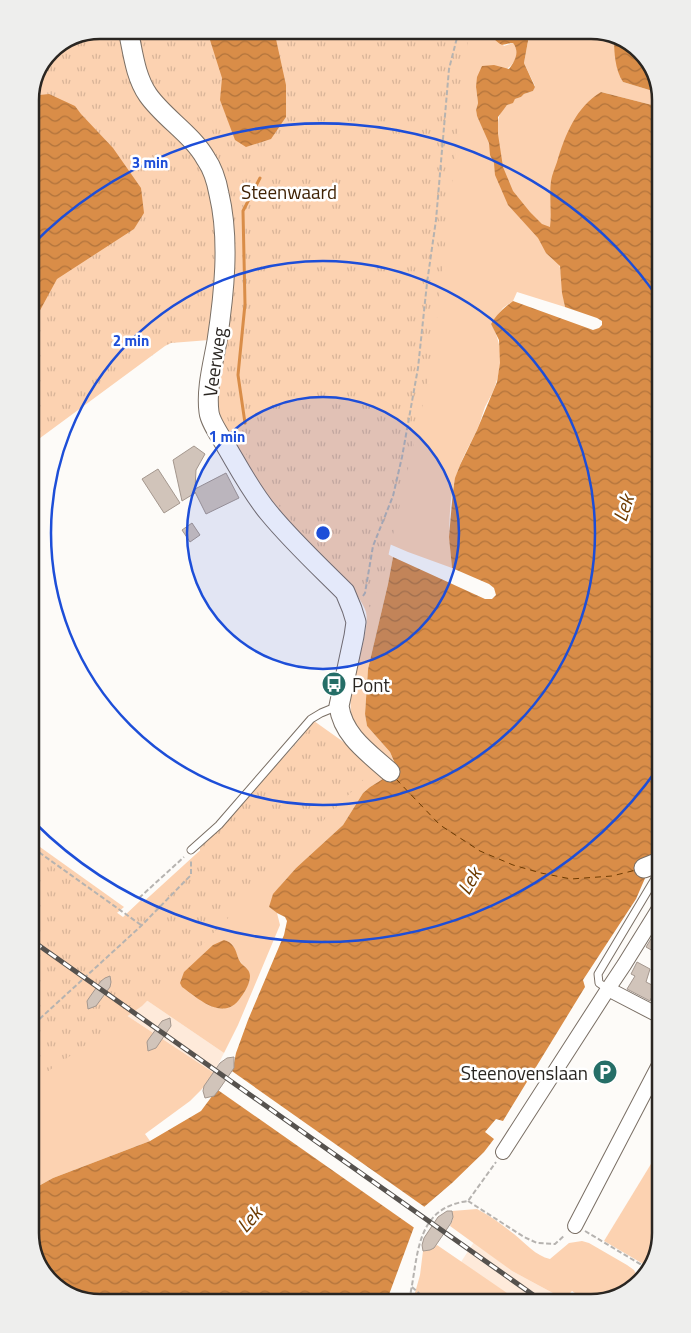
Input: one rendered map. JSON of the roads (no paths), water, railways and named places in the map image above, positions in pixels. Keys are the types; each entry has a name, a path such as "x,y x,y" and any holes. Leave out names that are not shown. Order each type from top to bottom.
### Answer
{"street":[{"name":"Veerweg","path":"130,39 138,76 147,94 206,158 220,195 223,215 225,270 222,310 208,399 209,415 245,478 268,512 345,592 352,609 356,622 339,706"},
{"path":"339,706 340,716 350,735 390,772"},
{"path":"504,1152 652,921"},
{"path":"608,989 652,1012"},
{"path":"575,1226 652,1078"}],"lane":[{"path":"191,850 219,825 312,719 321,712 339,706"},
{"path":"608,989 599,982 598,974 652,871"}],"water":[{"path":"276,39 286,85 286,117 271,139 246,147 235,140 220,100 222,78 210,40"},
{"name":"Lek","path":"494,39 528,39 524,63 535,87 533,91 524,94 515,99 513,103 507,105 498,117 498,134 503,167 513,191 542,224 550,227 550,187 552,176 568,132 585,105 601,92 652,105 652,856 644,858 646,876 636,899 583,980 585,987 503,1121 496,1119 485,1132 494,1139 484,1152 424,1207 414,1227 389,1294 96,1294 80,1291 60,1279 49,1267 43,1256 39,1233 39,1186 53,1178 150,1141 201,1111 233,1068 236,1053 248,1020 284,935 287,921 285,917 269,907 273,894 296,868 343,825 363,793 386,777 396,766 390,752 367,726 365,714 368,669 393,557 485,599 492,599 496,595 494,588 489,584 452,568 449,537 455,478 497,382 500,363 499,340 491,324 501,311 513,301 593,330 602,325 602,321 597,318 565,307 560,266 546,253 538,238 508,205 495,175 489,143 477,116 476,87 477,77 482,66 494,65 509,69 515,60 516,50 513,43 501,44"},
{"path":"614,43 628,51 644,69 651,91 623,82 615,55"},
{"path":"49,94 75,106 113,148 141,188 144,213 134,229 57,279 39,312 39,96"},
{"path":"224,940 233,946 250,976 246,990 234,1005 227,1008 219,1008 204,1002 182,987 180,983 184,972 213,945"}],"waterway":[{"path":"245,423 238,375 245,304 243,211 260,178"}],"railway":[{"path":"39,946 532,1294"}],"place":[{"name":"Pont","path":"334,684"},
{"name":"Steenovenslaan","path":"605,1072"}],"park label":[{"name":"Steenwaard","path":"289,191"}]}
